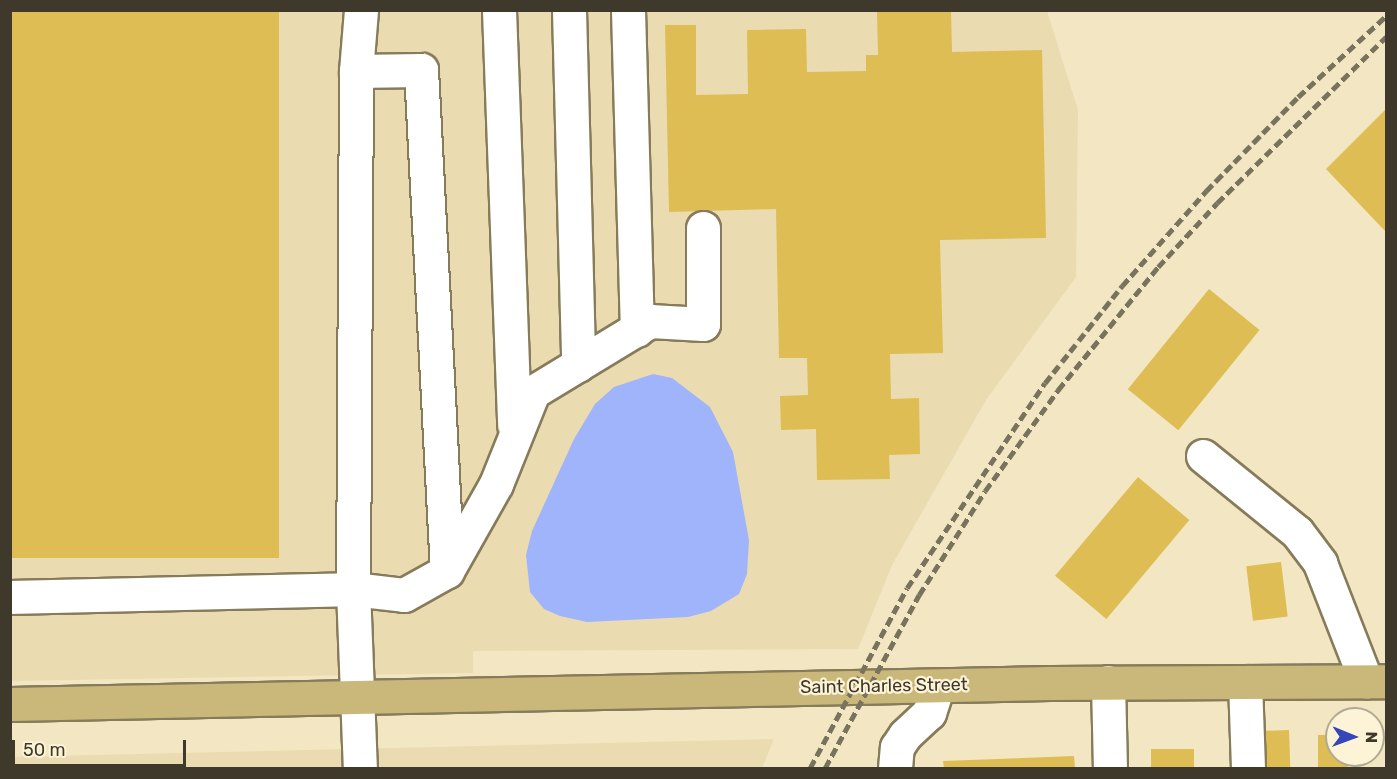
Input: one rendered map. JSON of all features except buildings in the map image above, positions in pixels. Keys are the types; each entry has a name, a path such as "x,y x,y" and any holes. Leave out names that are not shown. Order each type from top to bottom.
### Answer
{"main road":[{"name":"Saint Charles Street","path":"10,704 371,694 1108,682 1376,681"}],"lane":[{"path":"360,768 371,694 353,589 356,71 361,10"},
{"path":"499,10 514,439"},
{"path":"569,10 578,365"},
{"path":"628,10 637,330"},
{"path":"356,71 421,70 447,571"},
{"path":"10,597 353,589 404,595 447,571 496,484 533,392 651,321 703,324 703,228"},
{"path":"1203,456 1298,532 1320,563 1376,681"},
{"path":"1108,682 1110,768"},
{"path":"1245,682 1248,768"},
{"path":"895,768 897,747 904,735 929,713 938,686"}],"shaded area":[{"path":"10,11 1047,11 1078,110 1076,277 986,400 892,565 858,649 473,651 473,673 11,681"},
{"path":"774,739 762,768 11,768 10,757"}],"water":[{"path":"653,374 672,378 710,407 733,452 749,540 747,574 739,594 711,611 688,617 587,622 560,616 544,609 530,592 526,555 532,531 574,439 595,404 614,387"}],"railway":[{"path":"810,768 907,588 1045,383 1122,286 1206,191 1298,97 1386,16"},
{"path":"825,768 919,595 985,491 1058,390 1158,267 1217,203 1386,37"}]}
